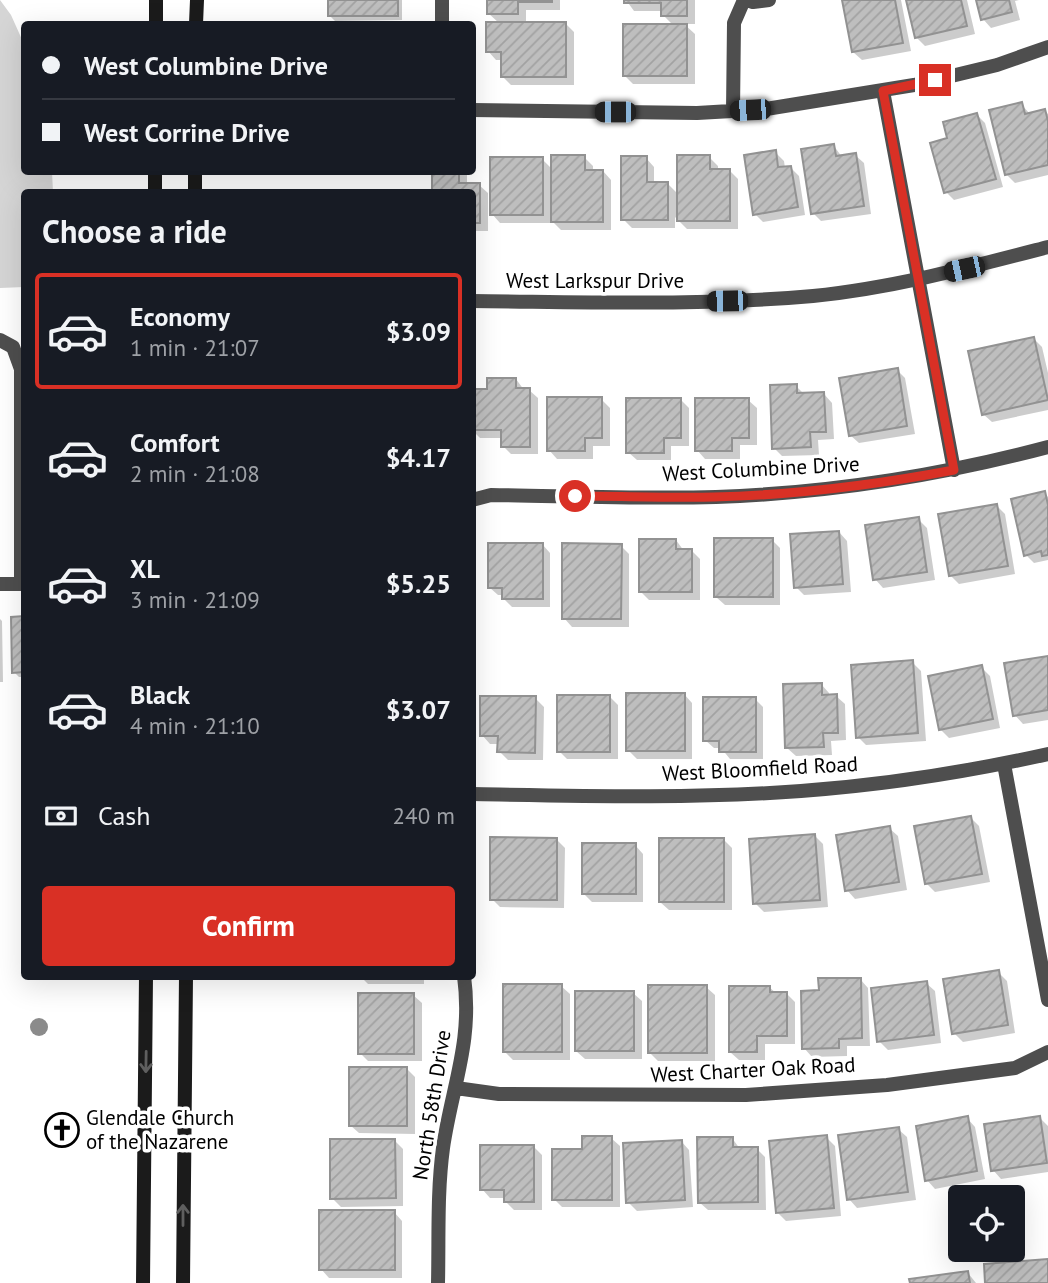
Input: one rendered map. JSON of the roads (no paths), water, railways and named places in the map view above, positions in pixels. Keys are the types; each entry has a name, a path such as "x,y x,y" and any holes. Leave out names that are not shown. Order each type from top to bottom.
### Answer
{"main road":[{"path":"156,0 156,21"},
{"path":"196,21 197,0"},
{"path":"143,1283 146,980"},
{"path":"183,1283 186,980"}],"street":[{"path":"442,0 442,21"},
{"path":"733,111 734,23 746,0 769,0"},
{"path":"476,110 684,113 766,109 883,91 997,65 1048,47"},
{"path":"883,91 954,470"},
{"name":"West Larkspur Drive","path":"476,301 663,303 816,296 919,279 1048,247"},
{"path":"7,343 21,369"},
{"name":"West Columbine Drive","path":"476,499 491,495 714,497 788,493 852,487 954,470 1048,447"},
{"path":"0,584 21,584"},
{"name":"West Bloomfield Road","path":"476,794 651,796 801,791 885,782 1004,764 1048,754"},
{"path":"1004,764 1048,1000"},
{"name":"North 58th Drive","path":"438,1283 443,1147 466,1041 465,980"},
{"name":"West Charter Oak Road","path":"456,1088 499,1094 746,1095 887,1085 1015,1068 1048,1052"}],"place":[{"name":"Glendale Church of the Nazarene","path":"62,1130"}]}
